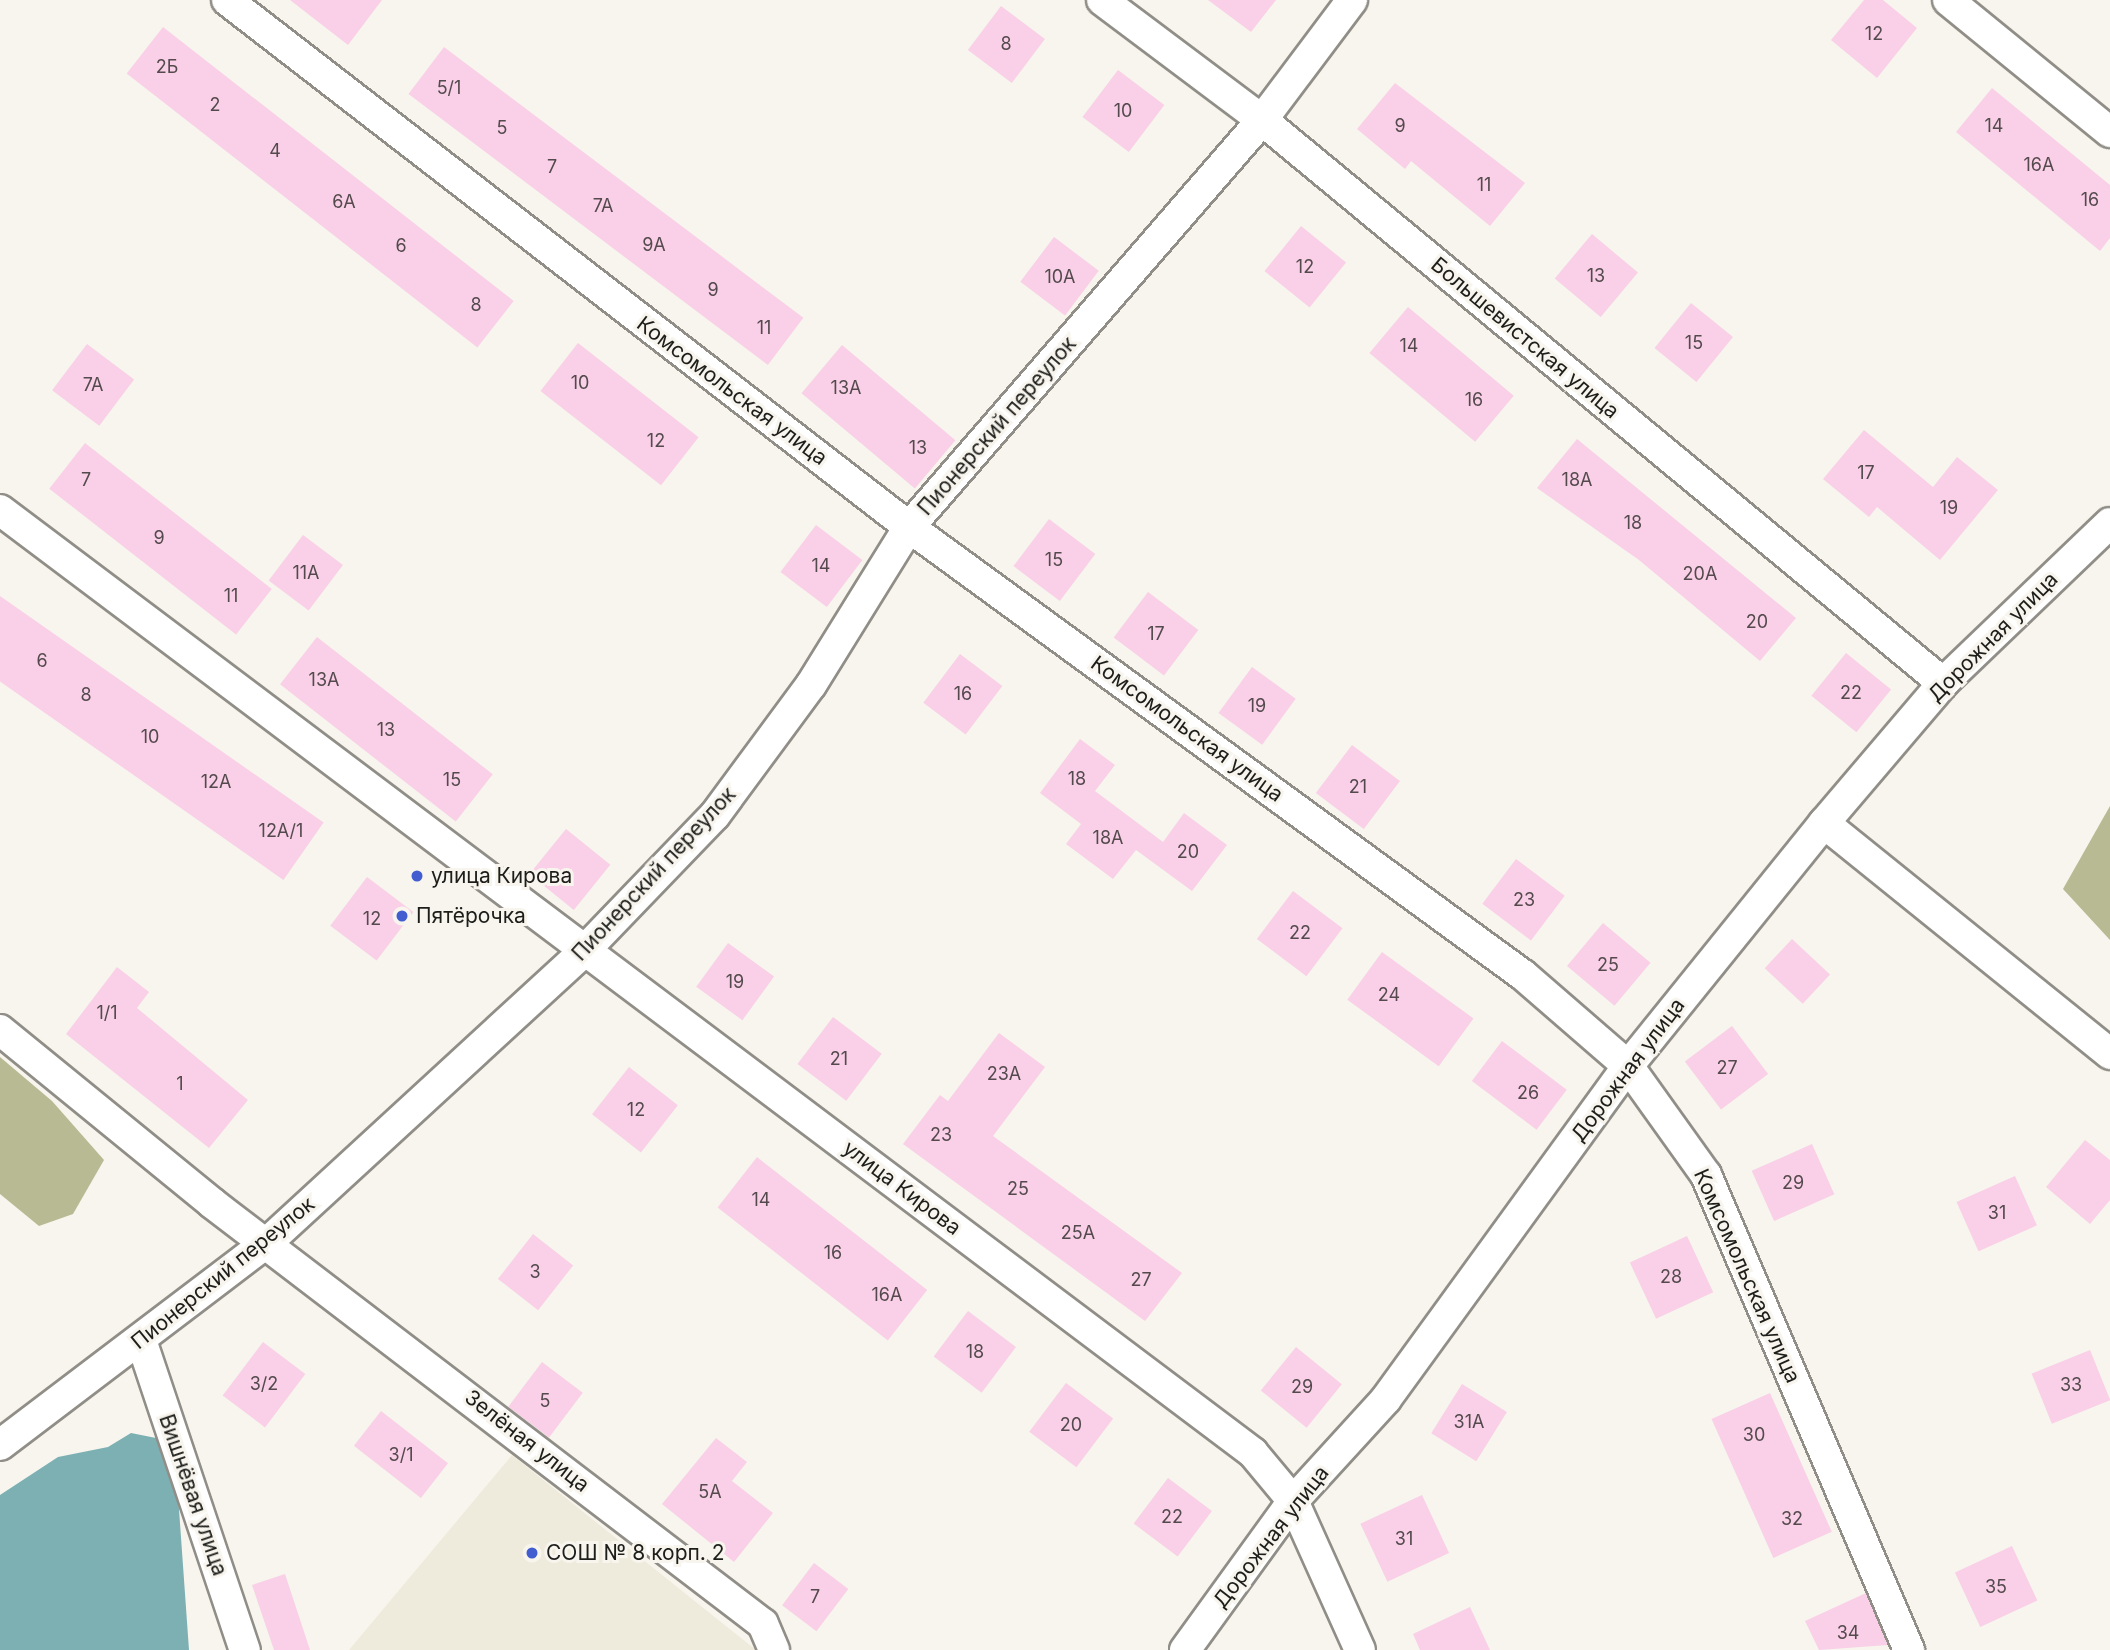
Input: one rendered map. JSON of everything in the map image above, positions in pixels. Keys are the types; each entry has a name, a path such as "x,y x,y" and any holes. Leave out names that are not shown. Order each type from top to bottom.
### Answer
{"street":[{"name":"Комсомольская улица","path":"227,0 909,527 1523,975 1628,1066 1706,1175 1909,1650"},
{"name":"Большевистская улица","path":"1102,0 1262,120 1943,683"},
{"name":"Пионерский переулок","path":"0,1445 269,1241 585,950 715,815 811,685 909,527 1262,120 1352,0"},
{"path":"1948,0 2110,132"},
{"name":"улица Кирова","path":"0,510 1253,1453 1293,1501 1360,1650"},
{"name":"Дорожная улица","path":"1185,1650 1293,1501 1386,1399 1628,1066 1824,823 1943,683 2110,523"},
{"path":"1824,823 2110,1054"},
{"name":"Зелёная улица","path":"0,1030 763,1624 774,1650"},
{"name":"Вишнёвая улица","path":"141,1340 245,1650"}],"shaded area":[{"name":"СОШ № 8 корп. 2","path":"512,1455 756,1650 349,1650"}],"green space":[{"path":"2110,806 2110,940 2063,889"},
{"path":"0,1057 52,1101 104,1160 73,1214 39,1226 0,1194"}],"water":[{"path":"131,1433 161,1439 175,1453 189,1650 0,1650 0,1495 58,1457 108,1447"}],"building":[{"path":"290,0 382,0 348,45"},
{"path":"1208,0 1276,0 1251,32"},
{"path":"1864,0 1883,0 1917,28 1877,78 1831,40"},
{"path":"1001,6 1045,39 1012,83 968,50"},
{"path":"163,27 514,301 477,347 127,73"},
{"path":"444,47 803,318 768,365 408,94"},
{"path":"1118,70 1164,105 1129,152 1082,117"},
{"path":"1395,83 1525,183 1490,226 1411,161 1405,169 1357,129"},
{"path":"1992,88 2110,185 2110,238 2100,251 1956,132"},
{"path":"1301,226 1346,263 1310,308 1264,271"},
{"path":"1592,234 1638,273 1601,317 1555,278"},
{"path":"1054,237 1099,271 1065,315 1020,282"},
{"path":"1691,303 1733,337 1696,382 1654,348"},
{"path":"1408,307 1514,396 1475,442 1369,353"},
{"path":"578,343 699,437 661,485 540,391"},
{"path":"87,344 134,380 99,426 52,390"},
{"path":"842,345 955,440 915,488 802,393"},
{"path":"1864,430 1933,487 1957,457 1998,490 1940,560 1877,507 1869,517 1823,479"},
{"path":"1577,439 1796,618 1760,661 1639,560 1537,488"},
{"path":"85,443 272,589 236,635 49,489"},
{"path":"1049,519 1095,554 1060,601 1013,566"},
{"path":"816,525 862,560 827,607 780,572"},
{"path":"303,535 343,565 309,611 269,581"},
{"path":"1148,592 1198,630 1164,675 1114,638"},
{"path":"0,596 324,823 283,880 0,681"},
{"path":"317,637 493,774 456,822 280,684"},
{"path":"1846,653 1891,690 1856,732 1811,696"},
{"path":"960,654 1002,686 966,735 923,703"},
{"path":"1252,667 1296,699 1262,745 1218,713"},
{"path":"1080,739 1115,765 1095,791 1163,842 1184,813 1227,845 1192,891 1136,850 1113,879 1066,844 1081,824 1040,793"},
{"path":"1352,745 1400,781 1364,829 1316,793"},
{"path":"566,829 610,865 574,910 529,874"},
{"path":"1516,859 1565,896 1531,940 1482,904"},
{"path":"367,877 413,912 377,961 330,926"},
{"path":"1293,891 1343,928 1306,976 1257,939"},
{"path":"1603,923 1650,963 1614,1006 1567,966"},
{"path":"1792,939 1830,974 1803,1004 1765,968"},
{"path":"728,943 774,977 742,1020 696,987"},
{"path":"1382,952 1473,1018 1439,1066 1347,1000"},
{"path":"117,967 149,992 137,1008 248,1100 209,1148 66,1034"},
{"path":"833,1017 882,1054 846,1101 797,1064"},
{"path":"1732,1026 1768,1074 1721,1109 1685,1062"},
{"path":"999,1033 1045,1067 993,1136 1182,1273 1145,1321 903,1144 940,1095 948,1101"},
{"path":"1502,1041 1567,1090 1537,1130 1472,1081"},
{"path":"629,1067 678,1105 641,1152 592,1114"},
{"path":"2085,1140 2110,1160 2110,1200 2090,1224 2046,1187"},
{"path":"1812,1144 1834,1194 1774,1221 1752,1171"},
{"path":"757,1157 927,1290 888,1340 718,1207"},
{"path":"2015,1176 2037,1225 1978,1251 1957,1202"},
{"path":"533,1234 573,1265 538,1310 498,1279"},
{"path":"1687,1236 1713,1292 1656,1319 1630,1263"},
{"path":"968,1311 1016,1347 982,1393 934,1357"},
{"path":"263,1342 305,1374 265,1427 223,1396"},
{"path":"1296,1347 1342,1384 1307,1428 1261,1391"},
{"path":"2090,1350 2110,1400 2052,1424 2032,1374"},
{"path":"542,1362 583,1393 549,1437 508,1407"},
{"path":"1066,1383 1113,1419 1076,1467 1029,1432"},
{"path":"1462,1384 1507,1412 1476,1461 1431,1433"},
{"path":"1770,1393 1832,1532 1773,1558 1712,1419"},
{"path":"381,1411 448,1463 421,1498 354,1446"},
{"path":"716,1438 747,1462 732,1481 773,1513 734,1562 662,1504"},
{"path":"1168,1478 1212,1511 1178,1557 1134,1524"},
{"path":"1422,1495 1449,1553 1387,1582 1360,1524"},
{"path":"2012,1546 2037,1600 1980,1627 1955,1573"},
{"path":"814,1563 848,1589 816,1631 782,1605"},
{"path":"285,1574 310,1650 274,1650 252,1585"},
{"path":"1866,1593 1888,1645 1819,1650 1805,1621"},
{"path":"1470,1607 1490,1650 1420,1650 1413,1634"}],"place":[{"name":"улица Кирова","path":"417,876"},
{"name":"Пятёрочка","path":"402,916"},
{"name":"СОШ № 8 корп. 2","path":"532,1553"}]}
